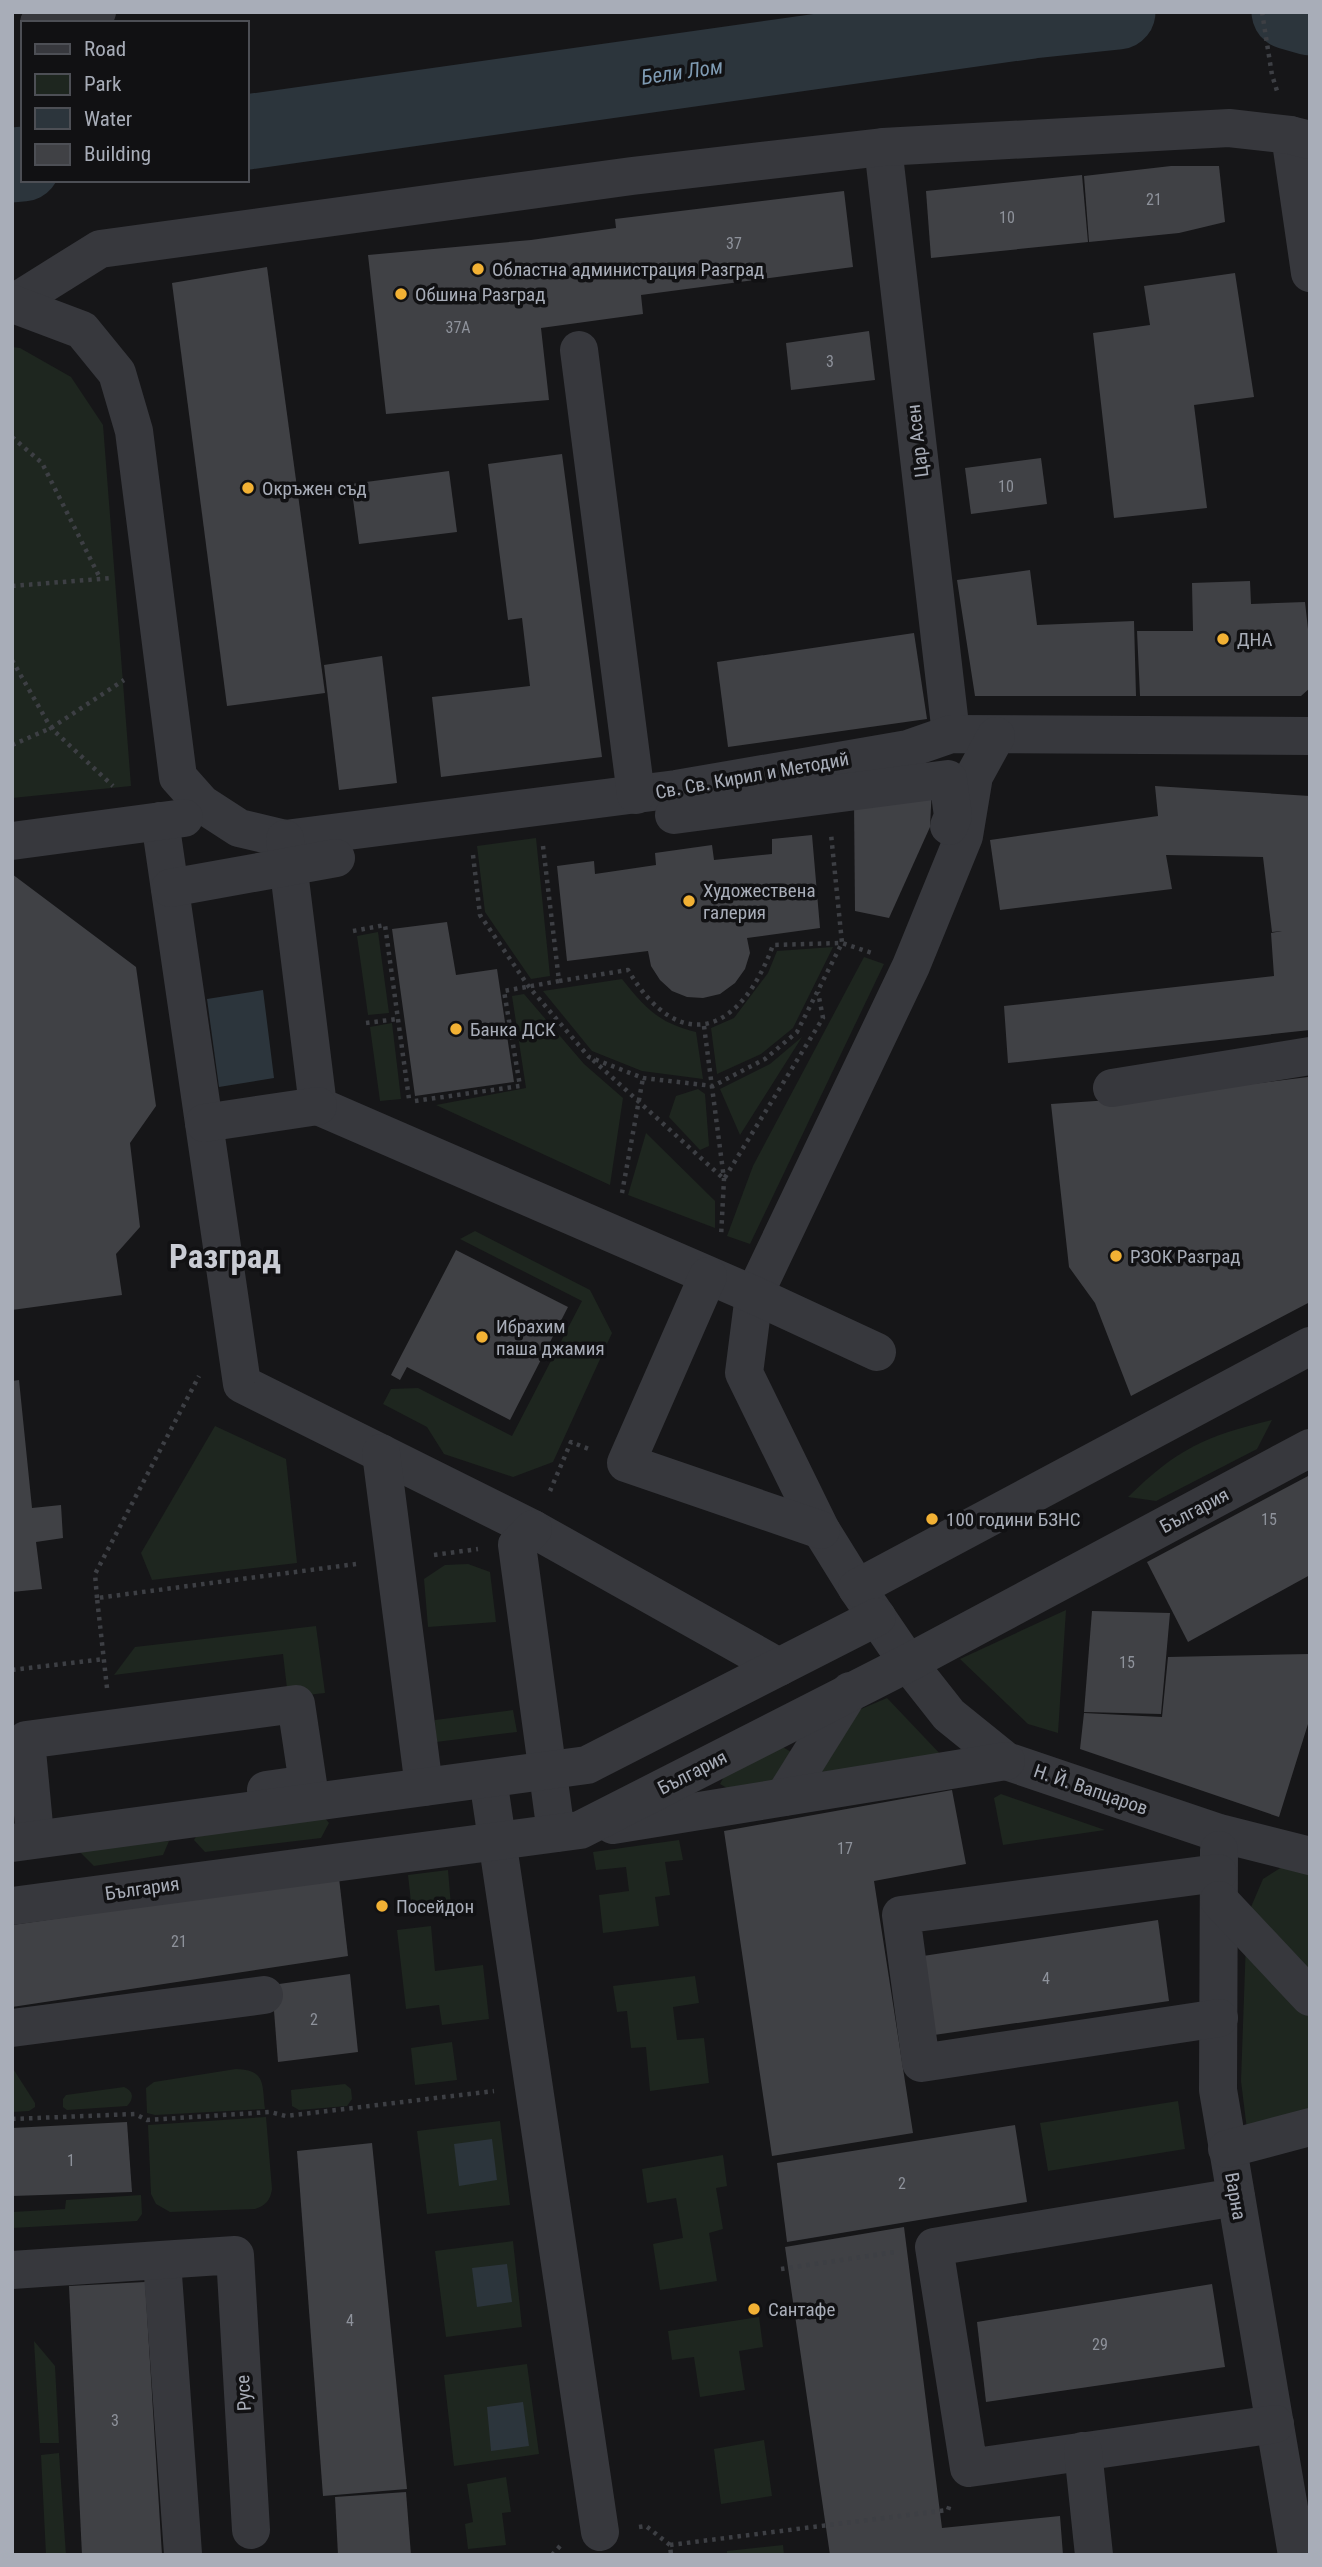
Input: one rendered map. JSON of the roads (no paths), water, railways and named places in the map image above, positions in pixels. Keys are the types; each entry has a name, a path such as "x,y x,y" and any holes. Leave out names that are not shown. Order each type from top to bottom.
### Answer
{"street":[{"path":"50,21 97,12"},
{"path":"13,304 100,249 632,176 883,147 1229,128 1300,138 1310,273"},
{"name":"Цар Асен","path":"883,147 951,734"},
{"path":"13,304 82,330 117,373 135,431 178,777 209,809"},
{"path":"579,350 636,795"},
{"name":"Св. Св. Кирил и Методий","path":"209,809 286,852 908,749 951,734 1310,736"},
{"name":"Н. Й. Вапцаров","path":"996,736 974,776 964,836 911,966 754,1295 744,1373 821,1530 867,1603 949,1715 1006,1761 1219,1833 1310,1856"},
{"path":"170,888 286,852 471,840 948,779 953,816 930,874"},
{"path":"12,841 156,822 209,809"},
{"path":"156,822 170,888 242,1384 381,1453 525,1537 779,1667"},
{"path":"286,852 318,1106"},
{"path":"1112,1088 1310,1056"},
{"path":"204,1123 318,1106 754,1295 877,1352"},
{"path":"708,1276 626,1463 821,1530"},
{"path":"325,1791 296,1704 111,1728 26,1740 19,1831 325,1791 424,1787 587,1765 849,1633 867,1603 1310,1346"},
{"name":"България","path":"12,1906 568,1832 908,1662 1310,1448"},
{"path":"381,1453 424,1787"},
{"path":"525,1537 548,1771 568,1832 1006,1761"},
{"path":"784,1797 849,1691"},
{"path":"488,1779 600,2532"},
{"name":"Варна","path":"1219,1833 1218,2090 1297,2555"},
{"path":"1219,2018 921,2063 901,1915 1218,1886 1310,1997"},
{"path":"12,2028 264,1994"},
{"path":"1227,2148 1310,2127"},
{"path":"1237,2197 934,2247 969,2468 1275,2424"},
{"name":"Русе","path":"162,2261 235,2256 251,2530"},
{"path":"12,2270 162,2261 183,2554"},
{"path":"1083,2451 1094,2555"}],"water":[{"path":"263,990 274,1078 219,1087 207,999"},
{"path":"492,2139 497,2180 459,2186 454,2144"},
{"path":"507,2264 512,2302 477,2307 472,2268"},
{"path":"523,2402 529,2446 491,2451 487,2407"}],"waterway":[{"name":"Бели Лом","path":"248,132 1032,21 1118,12"},
{"name":"Бели Лом","path":"1289,12 1310,18"},
{"name":"Бели Лом","path":"12,165 21,164"}],"place":[{"name":"Областна администрация Разград","path":"478,269"},
{"name":"Обшина Разград","path":"401,294"},
{"name":"Окръжен съд","path":"248,488"},
{"name":"ДНА","path":"1223,639"},
{"name":"Художествена галерия","path":"689,901"},
{"name":"Банка ДСК","path":"456,1029"},
{"name":"РЗОК Разград","path":"1116,1256"},
{"name":"Ибрахим паша джамия","path":"482,1337"},
{"name":"100 години БЗНС","path":"932,1519"},
{"name":"Посейдон","path":"382,1906"},
{"name":"Сантафе","path":"754,2309"}],"district":[{"name":"Разград","path":"225,1256"}]}
